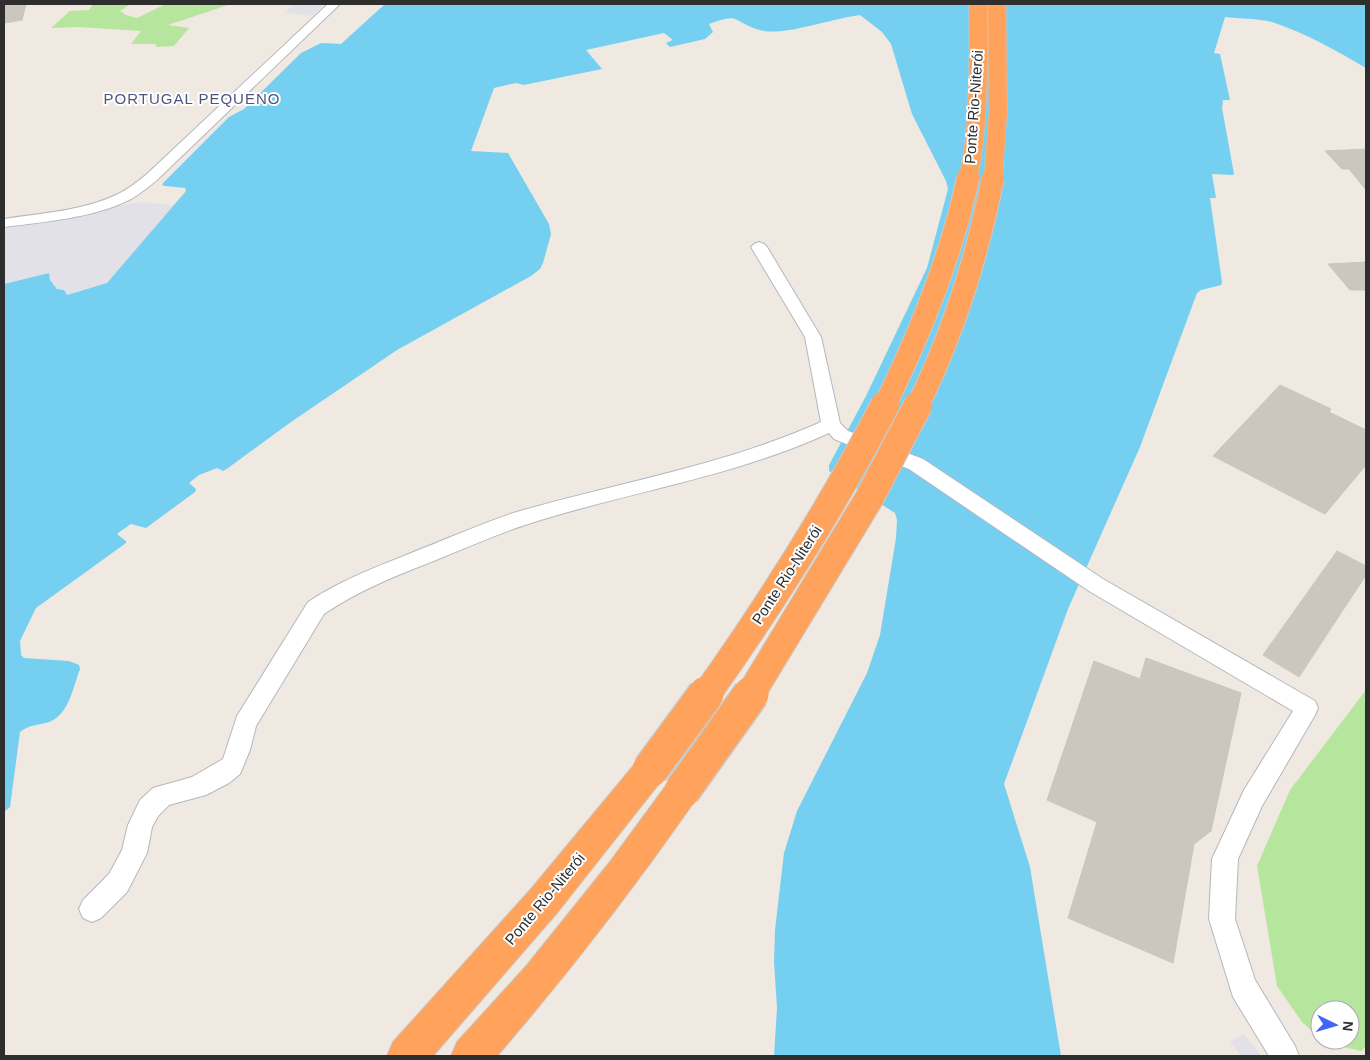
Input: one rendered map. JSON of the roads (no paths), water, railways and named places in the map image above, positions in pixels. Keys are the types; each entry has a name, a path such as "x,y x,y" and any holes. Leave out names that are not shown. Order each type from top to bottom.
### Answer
{"highway":[{"name":"Ponte Rio-Niterói","path":"407,1056 532,915 650,770 731,660 827,513 896,383 929,309 950,250 971,169 976,125 978,4"},
{"name":"Ponte Rio-Niterói","path":"471,1056 552,963 622,875 734,720 830,565 881,477 924,393 956,315 974,258 993,178 998,126 997,4"}],"street":[{"path":"4,224 111,202 130,193 152,177 334,4"},
{"path":"759,247 813,337 836,430"},
{"path":"92,908 118,884 134,853 140,825 149,808 162,796 197,787 220,775 232,766 245,723 316,608 329,599 402,565 522,518 732,462 836,430 916,464 1096,585 1307,708 1253,798 1225,859 1222,919 1243,987 1285,1056"}],"water":[{"path":"385,4 1366,4 1366,68 1299,32 1269,21 1257,19 1225,17 1214,53 1220,54 1230,100 1223,100 1222,108 1234,174 1212,174 1216,198 1210,198 1222,282 1221,285 1201,290 1197,293 1140,447 1068,609 1004,784 1030,867 1061,1056 774,1056 777,1008 774,962 775,930 784,853 797,811 867,673 880,635 896,538 897,520 895,513 829,471 829,465 866,396 927,268 948,189 946,181 912,114 891,44 882,32 860,15 774,32 756,29 732,18 726,19 709,24 713,32 705,39 670,47 666,43 673,40 664,33 586,50 602,69 524,85 516,83 494,88 471,151 508,153 549,224 551,234 540,269 531,276 397,350 291,422 228,468 223,471 217,468 199,475 189,483 196,489 195,492 146,528 131,524 118,533 126,543 36,608 20,641 21,655 24,658 69,661 79,665 80,669 66,707 61,713 49,722 20,732 10,807 4,812 4,284 49,273 50,280 57,289 64,290 67,295 107,283 186,191 185,188 165,186 162,185 163,183 229,117 244,109 301,53 321,43 341,44"}],"district":[{"name":"PORTUGAL PEQUENO","path":"192,99"}]}
